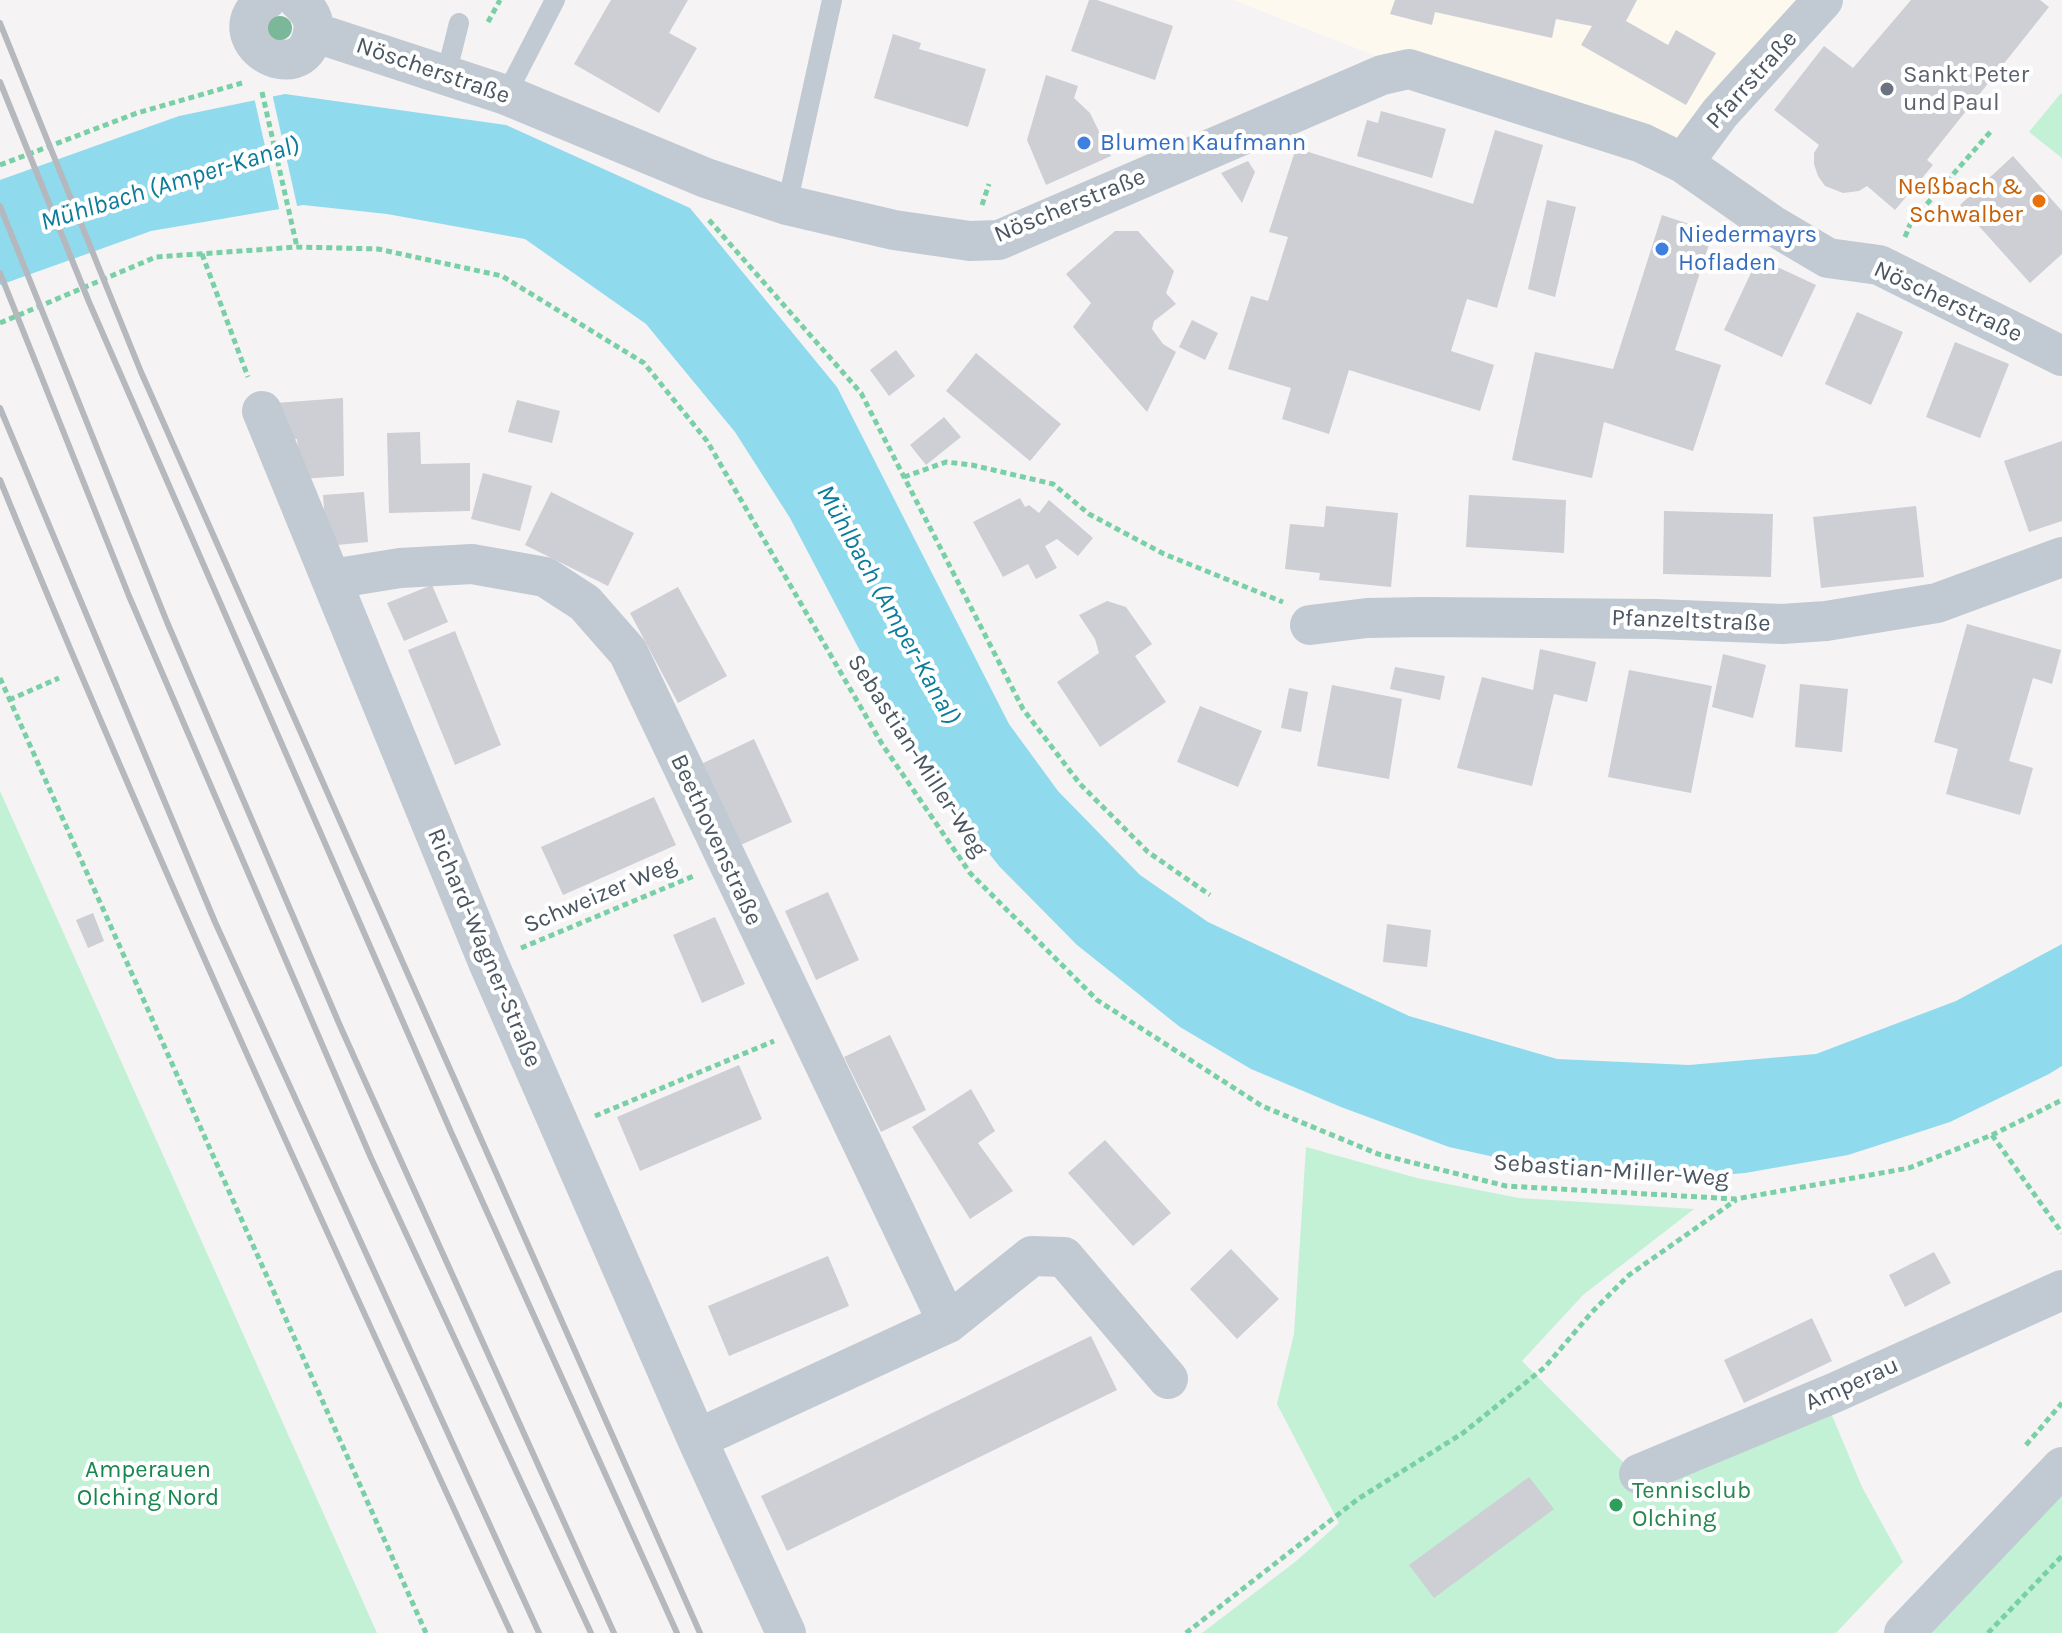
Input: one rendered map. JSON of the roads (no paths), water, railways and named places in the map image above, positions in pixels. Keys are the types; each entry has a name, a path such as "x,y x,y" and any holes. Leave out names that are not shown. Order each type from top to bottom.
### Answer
{"street":[{"name":"Pfarrstraße","path":"1683,163 1720,113 1823,0"},
{"name":"Nöscherstraße","path":"280,7 446,75 506,95 706,178 787,205 894,230 970,241 999,240 1382,75 1409,69 1642,143 1683,163 1772,225 1828,258 1879,265 2062,356"},
{"name":"Richard-Wagner-Straße","path":"262,411 488,962 697,1439 786,1633"},
{"name":"Pfanzeltstraße","path":"1310,625 1367,618 1424,617 1656,619 1782,624 1826,621 1937,603 2062,557"},
{"name":"Beethovenstraße","path":"332,579 400,568 472,564 545,577 585,603 628,652 948,1323"},
{"path":"697,1439 948,1323 1032,1256 1064,1257 1168,1379"},
{"name":"Amperau","path":"1639,1474 1836,1392 2062,1290"},
{"path":"1904,1633 2062,1467"}],"lane":[{"path":"506,95 555,0"},
{"path":"787,205 832,0"},
{"path":"446,75 459,23"}],"water":[{"name":"Mühlbach (Amper-Kanal)","path":"285,94 506,125 690,208 837,387 1009,724 1058,791 1140,875 1208,922 1409,1016 1557,1059 1689,1065 1816,1054 1956,1001 2062,944 2062,1066 1950,1122 1848,1155 1745,1173 1689,1178 1567,1173 1449,1147 1251,1069 1180,1027 1077,945 999,866 939,790 889,706 790,518 735,432 646,324 525,239 387,214 303,205 151,231 0,285 0,180 179,116"}],"railway":[{"path":"0,23 141,372 700,1633"},
{"path":"0,82 89,302 451,1132 677,1633"},
{"path":"0,206 167,622 341,1028 614,1633"},
{"path":"0,273 129,596 371,1158 591,1633"},
{"path":"0,408 215,922 539,1633"},
{"path":"0,480 185,915 511,1633"}],"place":[{"name":"Sankt Peter und Paul","path":"1887,89"},
{"name":"Blumen Kaufmann","path":"1084,143"},
{"name":"Neßbach & Schwalber","path":"2039,201"},
{"name":"Niedermayrs Hofladen","path":"1662,249"},
{"name":"Tennisclub Olching","path":"1616,1505"}],"park label":[{"name":"Amperauen Olching Nord","path":"148,1484"}]}
